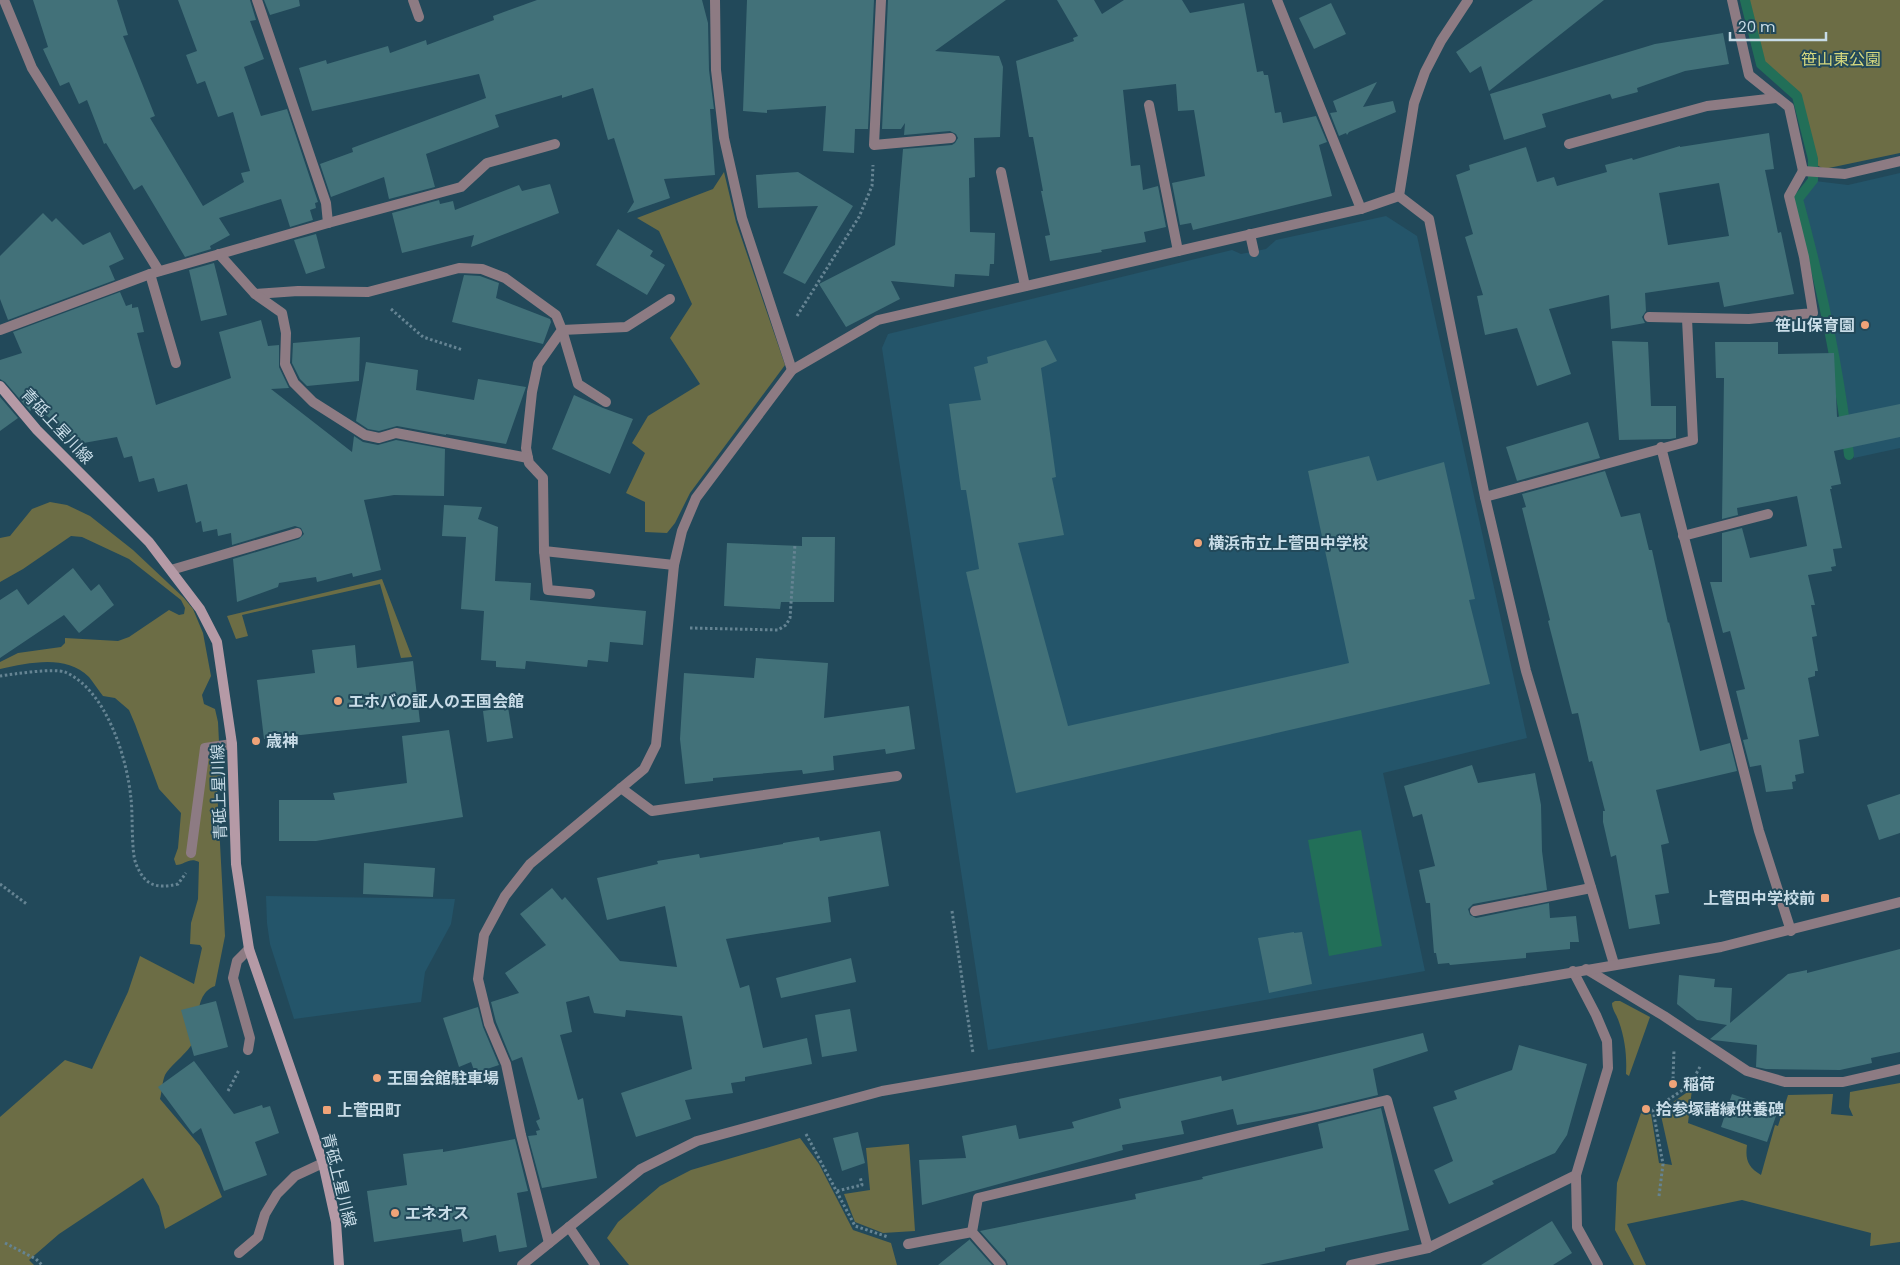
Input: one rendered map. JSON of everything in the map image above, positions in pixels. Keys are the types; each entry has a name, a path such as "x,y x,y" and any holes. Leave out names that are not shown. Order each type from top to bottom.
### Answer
{"main road":[{"name":"青砥上星川線","path":"0,386 37,430 143,535 200,610 217,642 232,744 236,864 249,949 323,1163 336,1222 339,1265"}],"street":[{"path":"4,0 32,68 155,272 176,363"},
{"path":"257,0 326,203 328,223"},
{"path":"413,0 418,17"},
{"path":"715,0 716,70 724,138 742,218 792,370"},
{"path":"881,0 874,145 951,138"},
{"path":"1277,0 1361,209"},
{"path":"1399,196 1414,103 1425,72 1441,41 1468,0"},
{"path":"1649,317 1749,319 1813,313 1804,257 1788,196 1803,171 1789,107 1749,75 1732,0"},
{"path":"1569,144 1707,106 1776,98"},
{"path":"1149,105 1178,251"},
{"path":"0,330 155,272 461,187 488,163 554,144"},
{"path":"1803,171 1846,174 1900,162"},
{"path":"1001,172 1025,286"},
{"path":"549,1243 521,1134 506,1064 489,1024 478,979 484,935 505,896 530,864 644,769 656,745 674,565 682,531 696,498 792,370 878,320 1361,209 1399,196"},
{"path":"1399,196 1429,218 1485,497 1526,671 1614,964"},
{"path":"1250,234 1254,252"},
{"path":"219,254 255,294 282,313 286,333 285,364 294,383 313,402 365,435 379,438 396,433 528,458"},
{"path":"255,294 298,291 368,292 459,268 482,268 505,278 556,315 578,384 606,402"},
{"path":"562,330 626,327 670,299"},
{"path":"1485,497 1661,447 1693,440 1687,319"},
{"path":"562,330 538,364 526,448 529,463 542,478 544,551 548,590 590,594"},
{"path":"1661,447 1758,831 1791,930"},
{"path":"1682,536 1768,514"},
{"path":"171,570 298,533"},
{"path":"544,551 674,565"},
{"path":"191,853 205,748 232,744"},
{"path":"621,788 652,811 897,776"},
{"path":"1474,911 1591,888"},
{"path":"522,1265 641,1169 697,1141 882,1091 1720,947 1900,902"},
{"path":"248,1050 250,1038 233,978 237,961 249,949"},
{"path":"1586,969 1664,1016 1747,1070 1785,1082 1843,1082 1900,1069"},
{"path":"1573,971 1607,1041 1608,1068 1576,1175 1577,1227 1598,1265"},
{"path":"972,1232 978,1198 1386,1100 1428,1248"},
{"path":"239,1253 258,1237 265,1214 277,1194 295,1176 323,1163"},
{"path":"1351,1265 1428,1248 1576,1175"},
{"path":"569,1227 595,1265"},
{"path":"908,1244 972,1232"},
{"path":"972,1232 1001,1265"}],"path":[{"path":"781,338 859,217 872,186 874,145"},
{"path":"368,292 395,311 423,337 463,350"},
{"path":"667,628 778,630 786,625 790,618 795,544"},
{"path":"0,676 32,672 63,672 87,687 113,727 124,758 131,797 135,862 143,876 153,886 165,887 178,884 187,872 191,853"},
{"path":"0,884 28,905"},
{"path":"952,911 976,1074"},
{"path":"1659,1196 1663,1164 1653,1110 1690,1085 1703,1060"},
{"path":"802,1128 855,1226 908,1244"},
{"path":"837,1191 862,1185 860,1176"},
{"path":"5,1243 36,1259 42,1265"}],"shaded area":[{"name":"笹山保育園","path":"1900,173 1900,448 1854,458 1846,399 1815,252 1801,198 1815,181 1848,185"},
{"name":"横浜市立上菅田中学校","path":"1386,216 1417,236 1527,738 1383,773 1425,971 988,1050 882,348 888,334 1232,250 1241,254 1266,249 1276,240"},
{"path":"1361,830 1382,946 1329,956 1308,840"},
{"path":"266,896 455,899 451,924 425,972 421,1002 294,1019 270,944"}],"green space":[{"name":"笹山東公園","path":"1743,0 1900,0 1900,153 1824,169 1811,162 1796,98 1759,66"},
{"path":"724,172 736,222 785,365 690,493 675,523 667,533 645,532 645,502 626,493 645,453 632,443 648,416 700,384 670,338 692,304 659,231 637,218 713,189"},
{"path":"50,502 67,505 90,516 133,550 184,598 193,609 203,633 211,676 202,695 204,704 215,709 218,722 221,782 217,788 225,936 215,986 208,990 201,1001 195,1038 190,1048 165,1075 160,1099 200,1146 222,1197 165,1229 159,1206 143,1178 59,1234 29,1260 34,1265 0,1265 0,1117 65,1060 92,1069 128,992 140,956 194,984 202,948 200,945 190,944 191,923 198,899 199,862 192,860 176,865 174,859 178,848 181,813 159,789 129,710 115,698 103,696 89,677 69,665 47,662 23,664 0,669 0,662 18,653 61,647 65,643 65,638 118,641 129,637 169,610 179,615 184,614 185,608 181,600 129,559 82,537 71,536 23,569 0,582 0,538 10,536 32,509"},
{"path":"382,579 412,657 401,658 380,584 242,615 248,636 236,639 227,616"},
{"path":"1620,1001 1650,1017 1629,1076 1626,1074 1626,1054 1623,1035 1612,1006 1612,1003"},
{"path":"1900,1083 1900,1242 1870,1246 1871,1233 1742,1200 1627,1224 1646,1265 1634,1265 1615,1230 1617,1183 1641,1113 1651,1114 1659,1163 1672,1165 1660,1111 1692,1089 1688,1123 1747,1145 1748,1163 1761,1175 1775,1125 1778,1126 1788,1095 1833,1094 1831,1114 1853,1116 1849,1107 1850,1092"},
{"path":"800,1138 819,1164 853,1230 891,1243 897,1265 629,1265 607,1238 618,1222 660,1186 691,1170"},
{"path":"909,1144 915,1231 883,1233 855,1222 844,1194 870,1190 866,1148"}],"building":[{"path":"33,0 117,0 128,35 123,36 155,116 150,118 203,206 244,182 241,173 250,171 233,112 218,117 205,81 197,84 186,55 197,51 178,0 250,0 256,20 250,21 264,59 244,67 261,116 287,109 318,202 315,203 316,208 310,210 313,220 290,227 281,199 219,218 230,235 210,246 211,249 185,257 142,185 134,190 106,143 104,144 87,100 79,104 69,82 60,86 43,49 48,47"},
{"path":"264,0 299,0 300,6 270,15"},
{"path":"537,0 702,0 708,23 709,70 714,109 710,109 715,175 664,179 670,198 627,213 634,202 614,138 608,140 593,88 495,115 499,127 426,154 435,187 389,199 384,177 331,197 320,164 353,152 352,148 486,98 479,74 312,111 299,68 326,60 327,64 388,46 390,53 426,40 427,45 494,20 493,16"},
{"path":"747,0 874,0 868,129 855,129 854,153 823,151 826,106 767,110 767,113 743,111"},
{"path":"888,0 1006,0 935,51 999,56 1003,67 1000,137 974,138 975,177 969,178 970,232 995,233 994,264 990,264 989,276 955,274 954,287 891,281 900,299 846,327 819,284 895,245 903,149 952,145 958,138 956,134 950,131 904,135 905,123 901,129 882,129"},
{"path":"1057,0 1094,0 1102,14 1124,0 1182,0 1190,13 1244,3 1257,72 1263,71 1264,75 1268,75 1275,113 1281,112 1283,123 1316,116 1327,142 1319,145 1332,196 1193,230 1191,223 1180,225 1172,183 1205,176 1194,110 1178,111 1176,84 1123,90 1131,166 1140,165 1143,190 1158,186 1166,227 1144,232 1146,242 1050,261 1045,236 1050,235 1041,191 1043,191 1033,137 1029,137 1016,61 1074,41 1073,38 1078,36"},
{"path":"1533,0 1604,0 1489,91 1481,66 1470,73 1456,52"},
{"path":"1331,3 1346,34 1314,49 1299,18"},
{"path":"1723,33 1729,64 1685,71 1637,88 1638,92 1612,99 1610,94 1542,114 1546,127 1504,140 1490,94 1655,44"},
{"path":"1377,82 1363,107 1393,101 1396,112 1349,132 1347,135 1346,133 1339,136 1330,113 1337,112 1333,101"},
{"path":"1769,133 1774,169 1765,170 1778,233 1781,232 1794,294 1724,307 1719,282 1645,293 1646,311 1642,317 1645,323 1611,329 1609,295 1549,309 1571,374 1537,386 1517,328 1485,335 1477,296 1483,295 1465,237 1473,234 1456,175 1470,170 1469,165 1526,147 1537,182 1554,177 1557,186 1607,172 1605,165 1632,158 1633,160 1680,147","holes":["1719,183 1729,236 1668,245 1659,193"]},
{"path":"798,172 853,206 805,284 783,273 818,206 758,208 756,175"},
{"path":"550,184 559,213 471,247 474,235 402,253 392,213 439,200 440,204 453,201 455,210 519,185 522,191"},
{"path":"43,213 52,222 56,218 83,245 110,232 124,259 109,266 115,280 8,320 0,299 0,256"},
{"path":"618,229 653,251 650,256 665,265 647,295 596,265"},
{"path":"316,234 325,268 306,274 294,240"},
{"path":"214,263 227,315 201,321 189,270"},
{"path":"464,275 480,276 499,283 496,298 550,319 551,322 543,344 452,322"},
{"path":"120,292 126,306 132,304 132,308 138,307 144,332 137,333 156,405 231,378 219,332 261,320 268,346 279,345 279,367 289,388 271,389 352,452 354,436 363,442 378,445 396,440 445,449 444,496 394,495 364,500 381,570 353,577 352,573 317,582 316,577 279,583 278,587 237,602 233,559 299,539 304,534 301,528 295,526 232,545 231,533 218,536 217,529 203,532 201,521 196,523 187,484 158,492 154,478 139,482 132,456 124,458 117,437 78,444 36,406 30,411 5,382 0,379 0,360 22,353 13,332"},
{"path":"360,337 359,381 307,386 300,379 292,363 293,343"},
{"path":"1046,340 1057,361 1041,368 1056,477 1052,478 1064,535 1018,543 1068,726 1349,663 1308,471 1369,456 1377,481 1444,462 1475,599 1469,600 1490,684 1016,793 966,572 979,569 966,490 961,490 949,404 981,400 974,367 988,363 987,357"},
{"path":"1612,341 1648,342 1651,406 1676,406 1676,438 1619,440"},
{"path":"1715,342 1778,342 1778,354 1834,353 1837,417 1900,404 1900,437 1834,451 1841,484 1831,486 1832,489 1830,489 1842,548 1833,549 1836,566 1831,567 1832,571 1808,575 1815,605 1811,605 1817,636 1812,637 1818,671 1815,671 1815,676 1808,678 1819,736 1799,740 1804,773 1795,775 1796,781 1792,782 1793,789 1766,792 1761,765 1750,767 1743,740 1748,739 1736,691 1745,689 1730,631 1723,633 1710,582 1722,582 1722,533 1742,528 1750,558 1807,546 1797,496 1737,508 1738,515 1722,519 1724,378 1716,378"},
{"path":"366,362 418,370 416,390 474,400 478,379 526,387 506,444 397,426 379,431 368,429 356,421"},
{"path":"574,395 633,419 610,474 552,449"},
{"path":"0,397 18,418 0,431"},
{"path":"1588,422 1600,458 1517,481 1506,447"},
{"path":"1605,471 1621,517 1640,513 1649,550 1652,550 1700,751 1730,743 1737,771 1656,790 1669,843 1661,845 1669,893 1655,895 1660,924 1629,929 1616,855 1611,857 1603,822 1603,811 1605,811 1592,761 1589,762 1578,713 1572,714 1522,508 1526,507 1522,494"},
{"path":"444,505 482,507 478,519 498,527 495,581 531,583 530,600 646,611 643,645 610,642 608,662 588,660 587,667 526,661 525,669 496,667 496,661 481,660 484,611 461,609 466,537 442,536"},
{"path":"802,537 835,537 834,602 781,602 780,609 724,606 727,543 802,546"},
{"path":"73,568 91,591 99,584 114,605 79,633 64,615 0,658 0,600 17,589 28,605"},
{"name":"エホバの証人の王国会館","path":"355,645 357,668 413,661 420,722 264,739 257,680 315,673 312,650"},
{"path":"756,658 828,663 824,718 909,706 915,749 886,754 885,749 833,756 834,770 803,774 802,770 713,778 713,781 685,784 680,739 684,673 754,678"},
{"path":"508,707 513,738 487,742 483,711"},
{"path":"449,730 463,817 316,841 279,841 279,800 335,800 333,793 407,783 402,736"},
{"path":"1472,765 1478,783 1535,773 1541,805 1542,851 1547,890 1473,904 1468,909 1470,915 1476,918 1549,903 1550,918 1576,916 1579,942 1570,942 1570,949 1526,953 1526,958 1450,965 1449,963 1438,964 1436,953 1434,953 1430,903 1426,903 1419,870 1435,866 1422,814 1413,817 1404,786"},
{"path":"1900,794 1900,833 1879,840 1867,805"},
{"path":"880,831 889,886 828,897 831,922 726,939 740,988 749,985 763,1048 807,1038 812,1064 745,1077 745,1081 731,1083 733,1093 685,1100 691,1119 636,1137 621,1093 692,1069 682,1016 626,1010 625,1017 594,1013 589,996 566,1002 572,1032 560,1035 578,1100 583,1098 597,1178 542,1188 528,1136 537,1135 536,1131 540,1130 536,1121 540,1119 522,1057 512,1061 496,1022 491,1002 519,993 505,973 546,945 520,914 552,888 562,900 565,897 620,961 677,967 665,906 607,920 597,878 658,864 657,861 699,854 700,858 819,837 820,841"},
{"path":"364,863 435,868 433,897 363,894"},
{"path":"1302,932 1312,984 1269,993 1258,938"},
{"path":"1900,949 1900,1052 1871,1058 1872,1063 1840,1070 1766,1069 1756,1067 1757,1045 1710,1039 1727,1025 1697,1020 1677,1004 1679,975 1715,979 1714,987 1732,988 1730,1023 1788,974 1807,970 1807,973"},
{"path":"851,958 856,982 781,998 776,978"},
{"path":"216,1001 228,1047 194,1056 181,1010"},
{"path":"478,1007 483,1027 499,1065 475,1073 471,1062 459,1067 443,1018"},
{"path":"850,1009 857,1051 822,1057 815,1015"},
{"path":"1423,1033 1428,1051 1373,1069 1378,1095 1311,1111 1237,1125 1233,1109 1181,1121 1184,1134 1122,1145 1123,1150 922,1205 919,1160 966,1158 962,1136 1016,1125 1019,1139 1074,1128 1072,1122 1121,1108 1119,1099 1221,1076 1222,1081"},
{"path":"1519,1045 1587,1064 1567,1135 1555,1153 1492,1181 1494,1184 1449,1204 1434,1170 1453,1161 1433,1107 1457,1099 1454,1091 1512,1070"},
{"path":"194,1061 234,1114 262,1105 263,1108 270,1106 279,1133 255,1142 267,1175 224,1191 201,1128 193,1134 158,1087"},
{"path":"1732,1094 1778,1110 1767,1142 1721,1127"},
{"path":"1381,1108 1409,1230 1325,1248 1325,1251 1259,1265 1008,1265 1006,1260 980,1231 1136,1199 1135,1194 1203,1179 1202,1177 1323,1148 1318,1124"},
{"path":"858,1132 865,1163 842,1171 833,1138"},
{"path":"515,1139 528,1191 517,1193 527,1247 499,1252 496,1235 463,1242 461,1229 374,1242 367,1191 407,1185 403,1154 443,1149 443,1152"},
{"path":"1552,1221 1572,1253 1553,1265 1481,1265"},
{"path":"969,1240 992,1265 938,1265"}],"waterway":[{"path":"1745,0 1761,64 1797,96 1813,159 1813,180 1798,199 1828,326 1840,390 1849,455"}],"place":[{"name":"笹山保育園","path":"1865,325"},
{"name":"横浜市立上菅田中学校","path":"1198,543"},
{"name":"エホバの証人の王国会館","path":"338,701"},
{"name":"歳神","path":"256,741"},
{"name":"上菅田中学校前","path":"1825,898"},
{"name":"王国会館駐車場","path":"377,1078"},
{"name":"稲荷","path":"1673,1084"},
{"name":"拾参塚諸縁供養碑","path":"1646,1109"},
{"name":"上菅田町","path":"327,1110"},
{"name":"エネオス","path":"395,1213"}]}
